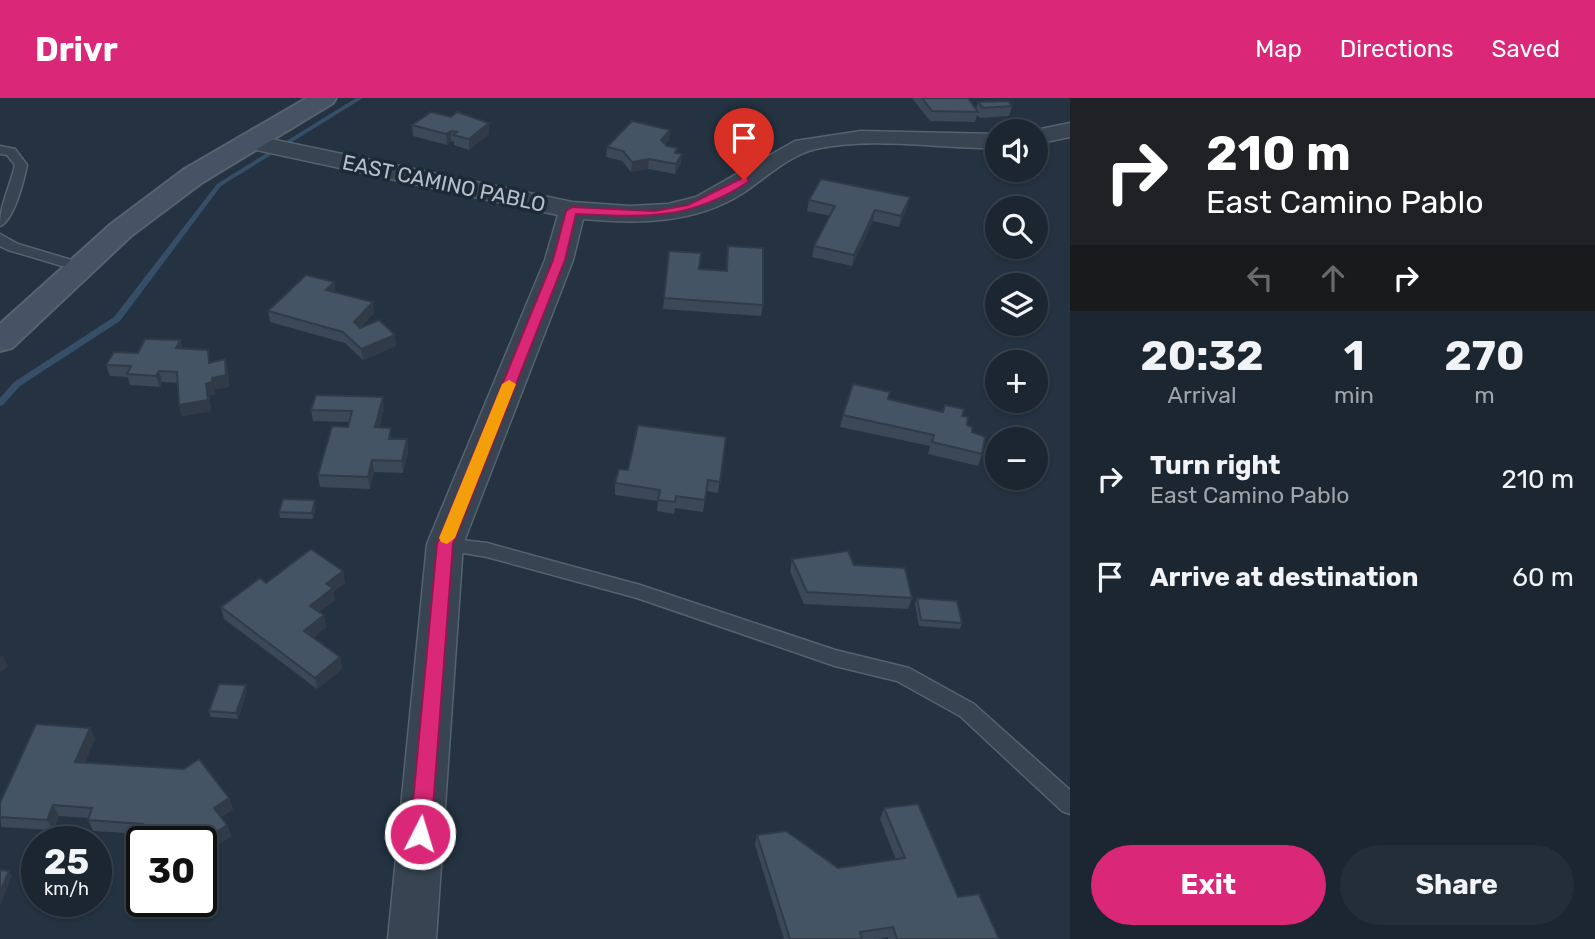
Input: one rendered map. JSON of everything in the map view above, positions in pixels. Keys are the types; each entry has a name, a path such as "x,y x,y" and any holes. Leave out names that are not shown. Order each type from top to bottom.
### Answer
{"street":[{"path":"0,341 121,230 194,176 324,98"},
{"path":"1048,135 1070,130"},
{"name":"EAST CAMINO PABLO","path":"252,142 572,211 654,214 691,208 722,194 788,150 815,142 853,139 985,141"},
{"path":"412,939 445,544 559,260 572,211"}],"lane":[{"path":"0,150 11,152 21,165 17,185 0,222"},
{"path":"0,238 18,250 61,258 79,267"},
{"path":"445,544 487,550 640,592 835,658 902,674 967,710 1070,804"}],"building":[{"path":"922,98 968,98 978,112 932,111"},
{"path":"1008,101 1012,106 983,108 978,102"},
{"path":"431,112 451,117 457,112 489,123 469,139 453,135 457,132 446,134 412,125"},
{"path":"632,121 670,130 661,140 667,146 677,148 675,153 682,154 676,164 649,159 632,162 623,151 607,147"},
{"path":"821,179 910,197 901,216 875,210 854,255 814,246 835,206 809,200"},
{"path":"728,246 763,248 763,305 664,298 669,251 701,253 699,269 727,271"},
{"path":"306,275 334,282 326,290 373,302 354,322 360,328 379,320 395,335 361,349 343,332 268,311"},
{"path":"145,339 180,340 176,348 208,350 209,363 225,359 226,375 212,378 212,382 206,384 208,400 179,405 177,372 159,371 156,376 127,374 131,366 106,365 114,352 138,353"},
{"path":"853,384 890,392 888,399 943,412 945,405 964,409 962,416 968,417 967,425 972,427 972,432 985,437 982,454 932,442 934,435 843,415"},
{"path":"316,395 383,397 375,427 391,428 389,439 407,439 402,461 372,460 368,477 318,475 332,426 348,427 352,411 311,410"},
{"path":"638,425 726,437 720,482 708,480 705,500 676,496 675,502 658,500 660,490 615,483 619,469 628,470"},
{"path":"283,499 315,500 312,513 279,512"},
{"path":"311,549 343,571 326,584 333,588 310,606 324,615 304,631 340,657 315,678 221,607 260,578 266,583"},
{"path":"848,551 854,565 905,568 912,598 807,592 792,559"},
{"path":"917,598 957,601 962,623 921,620"},
{"path":"219,684 246,685 236,713 209,711"},
{"path":"36,724 90,728 75,762 184,769 199,759 229,798 214,808 227,825 217,832 217,826 142,826 143,824 88,820 92,808 53,805 47,820 0,817 0,803"},
{"path":"918,804 958,897 979,894 999,939 897,939 893,927 860,932 862,939 790,939 757,835 786,831 838,868 905,858 884,808"},
{"path":"0,870 9,871 0,892"}],"waterway":[{"path":"0,403 17,384 117,319 219,185 360,98"}],"slow traffic":[{"path":"447,538 509,384"}],"route":[{"path":"420,834 445,544 559,260 572,211 622,215 654,214 691,208 722,194 744,180"}]}
